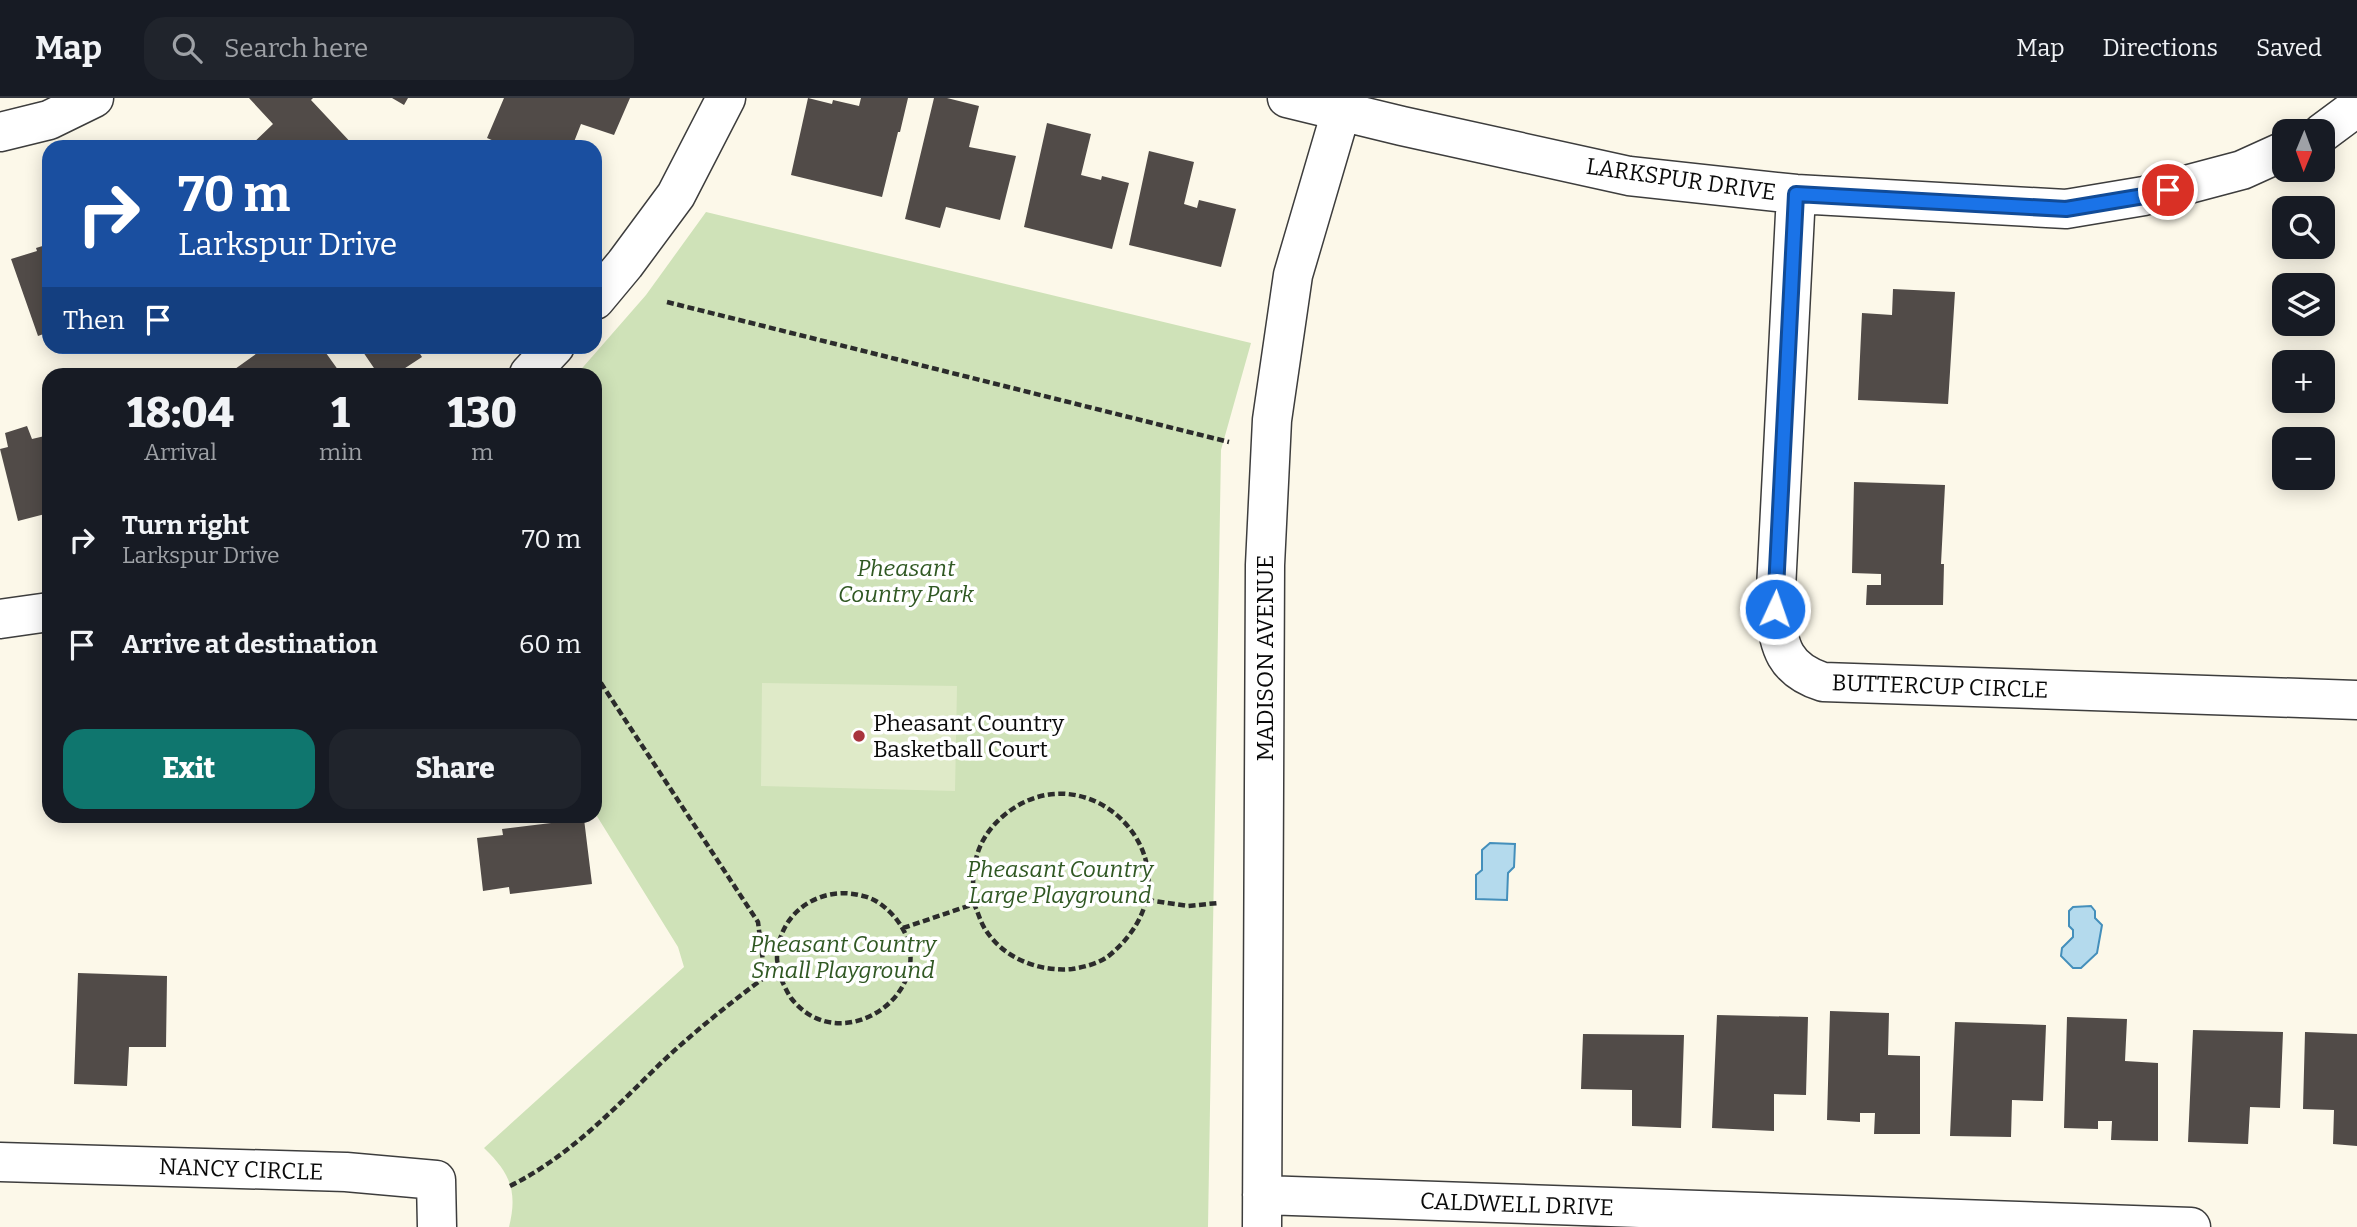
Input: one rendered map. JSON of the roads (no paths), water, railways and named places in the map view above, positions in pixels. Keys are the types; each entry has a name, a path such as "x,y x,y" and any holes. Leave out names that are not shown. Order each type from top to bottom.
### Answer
{"street":[{"path":"0,132 49,120 94,98"},
{"path":"602,292 676,195 726,98"},
{"name":"LARKSPUR DRIVE","path":"1287,98 1343,105 1629,176 1796,194 2066,209 2144,196 2242,170 2272,156"},
{"name":"MADISON AVENUE","path":"1262,1211 1265,579 1272,420 1293,275 1343,105"},
{"path":"2335,123 2357,107"},
{"name":"BUTTERCUP CIRCLE","path":"1796,194 1775,609 1784,654 1794,667 1807,677 1824,682 2357,700"},
{"path":"535,368 548,354"},
{"path":"0,619 42,612"},
{"name":"NANCY CIRCLE","path":"0,1162 346,1172 436,1180 437,1227"},
{"name":"CALDWELL DRIVE","path":"1262,1211 2191,1227"}],"water":[{"path":"1490,843 1515,844 1514,867 1508,873 1507,900 1476,899 1476,875 1482,870 1482,850"},
{"path":"2091,906 2095,911 2095,918 2102,925 2097,953 2081,968 2073,968 2061,956 2062,948 2073,937 2073,930 2069,926 2069,911 2073,907"}],"place":[{"name":"Pheasant Country Basketball Court","path":"859,736"}],"park label":[{"name":"Pheasant Country Park","path":"906,581"},
{"name":"Pheasant Country Large Playground","path":"1060,882"},
{"name":"Pheasant Country Small Playground","path":"843,957"}]}
